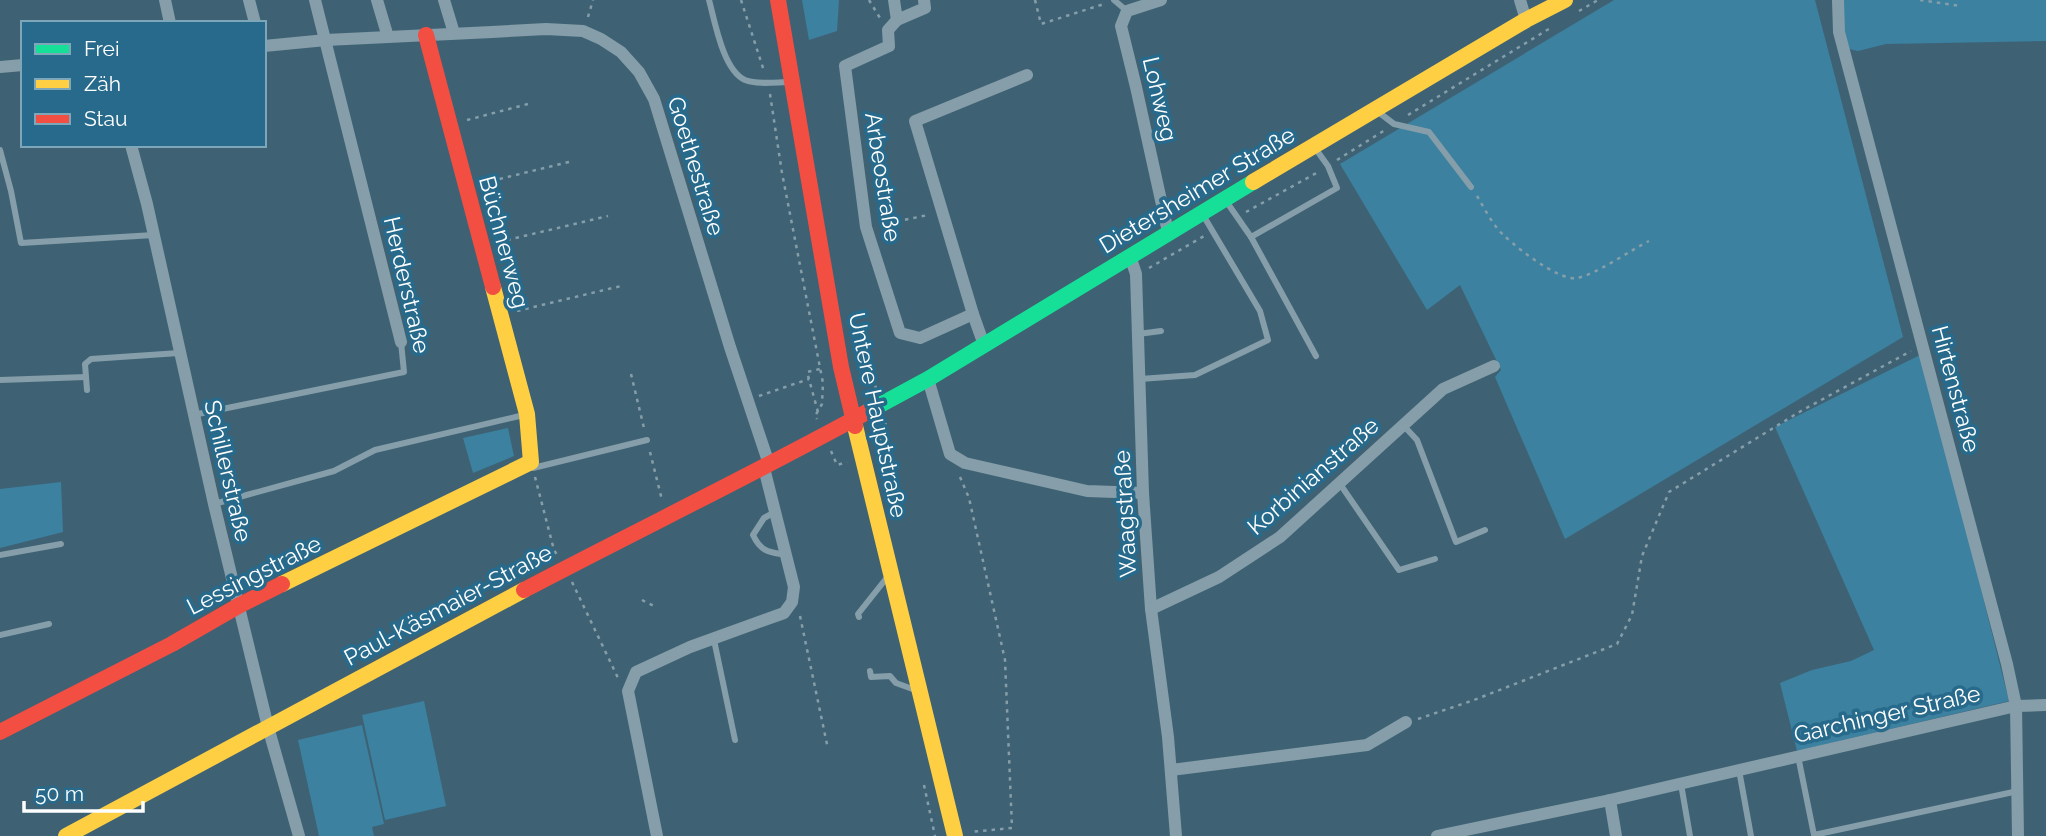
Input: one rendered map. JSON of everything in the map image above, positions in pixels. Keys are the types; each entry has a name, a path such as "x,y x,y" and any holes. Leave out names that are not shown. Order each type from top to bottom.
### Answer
{"street":[{"path":"165,0 170,21"},
{"path":"249,0 254,21"},
{"path":"315,0 326,40"},
{"path":"377,0 388,37"},
{"path":"444,0 454,33"},
{"name":"Untere Hauptstraße","path":"778,0 841,367 955,834"},
{"path":"892,25 894,0"},
{"path":"892,25 925,8 924,0"},
{"path":"1127,11 1161,0"},
{"path":"1520,0 1526,20"},
{"name":"Dietersheimer Straße","path":"853,421 928,380 1168,232 1564,0"},
{"name":"Hirtenstraße","path":"1838,0 1839,32 2007,664 2016,706 2018,836"},
{"name":"Lohweg","path":"1127,11 1121,26 1168,232"},
{"name":"Arbeostraße","path":"892,25 889,46 845,66 866,227 901,332 920,338 973,314"},
{"name":"Goethestraße","path":"266,46 454,33 546,29 583,31 621,52 639,72 654,99 748,400 794,587 792,602 784,612 636,672 628,691 657,836"},
{"name":"Büchnerweg","path":"426,35 527,414 532,465"},
{"name":"Herderstraße","path":"326,40 401,342"},
{"path":"0,67 21,65"},
{"name":"Arbeostraße","path":"984,345 915,121 1027,75"},
{"name":"Schillerstraße","path":"132,147 268,727 299,836"},
{"name":"Waagstraße","path":"1130,256 1136,274 1143,493 1151,609 1171,770 1176,836"},
{"name":"Korbinianstraße","path":"1151,609 1219,577 1280,537 1443,389 1494,366"},
{"path":"928,380 950,454 965,463 1087,491 1143,493"},
{"name":"Paul-Käsmaier-Straße","path":"66,836 614,542 853,421"},
{"name":"Lessingstraße","path":"0,732 240,605 532,465"},
{"name":"Garchinger Straße","path":"1437,836 1610,800 2016,706 2046,705"},
{"path":"1171,770 1367,745 1406,722"},
{"path":"1610,800 1616,836"}],"lane":[{"path":"709,0 720,41 731,68 745,80 792,82"},
{"path":"1115,0 1127,11"},
{"path":"1375,110 1394,124 1429,132 1471,187"},
{"path":"1251,237 1337,188 1328,166 1313,146"},
{"path":"0,150 21,243 154,235"},
{"path":"1225,199 1251,237 1316,356"},
{"path":"1140,379 1195,375 1268,340 1259,310 1201,213"},
{"path":"1138,334 1161,331"},
{"name":"Herderstraße","path":"193,415 404,372 401,342"},
{"path":"87,390 85,364 91,359 179,353"},
{"path":"0,380 86,377"},
{"path":"214,504 334,471 374,450 527,414"},
{"path":"1403,425 1417,440 1456,542 1485,530"},
{"path":"532,465 647,440"},
{"path":"1340,484 1399,570 1435,559"},
{"path":"775,512 764,518 753,535 758,546 769,552 786,555"},
{"path":"0,555 61,544"},
{"path":"859,617 858,614 891,573"},
{"path":"0,635 49,624"},
{"path":"714,639 735,740"},
{"path":"870,671 871,677 890,676 896,683 920,692"},
{"path":"1798,756 1814,835 2018,791"},
{"path":"1738,770 1751,836"},
{"path":"1681,784 1690,836"}],"path":[{"path":"583,31 593,0"},
{"path":"741,0 768,82 782,173 823,383 822,404 816,416 837,464 862,457"},
{"path":"869,0 892,25"},
{"path":"1035,0 1041,24 1115,0"},
{"path":"1575,14 1598,0"},
{"path":"1920,0 1961,6"},
{"path":"1237,217 1328,166 1551,28"},
{"path":"450,125 528,104"},
{"path":"466,187 573,161"},
{"path":"1471,187 1497,228 1555,273 1575,279 1590,274 1649,241"},
{"path":"866,227 942,212"},
{"path":"482,246 608,216"},
{"path":"1136,274 1213,231"},
{"path":"500,316 621,286"},
{"path":"1406,722 1474,700 1617,644 1632,615 1642,556 1670,492 1801,411 1923,344"},
{"path":"819,413 807,372 820,369"},
{"path":"748,400 809,379"},
{"path":"950,454 969,498 1005,660 1012,828 955,834"},
{"path":"642,600 654,606"},
{"path":"800,614 828,749"}],"shaded area":[{"path":"802,0 839,0 837,31 809,40"},
{"path":"1614,0 1815,0 1903,337 1565,539 1495,377 1501,370 1460,285 1427,310 1340,164"},
{"path":"1841,0 2046,0 2046,41 1886,44 1858,51 1849,49 1846,45"},
{"path":"1922,354 2009,701 1797,751 1780,683 1812,670 1851,661 1874,650 1775,427"},
{"path":"508,428 514,456 473,473 463,438"},
{"path":"61,482 63,532 0,548 0,489"},
{"path":"424,701 446,806 385,820 362,715"},
{"path":"362,725 384,824 372,827 374,836 319,836 298,740"}],"traffic: fast":[{"path":"867,412 928,379 1253,182"}],"traffic: slow":[{"path":"1253,182 1526,20 1565,0"},
{"path":"282,584 531,462 527,414 493,287"},
{"path":"855,426 955,836"},
{"path":"66,836 524,590"}],"traffic: jam":[{"path":"778,0 841,367 855,426"},
{"path":"426,35 493,287"},
{"path":"524,590 867,412"},
{"path":"0,732 282,584"}]}
